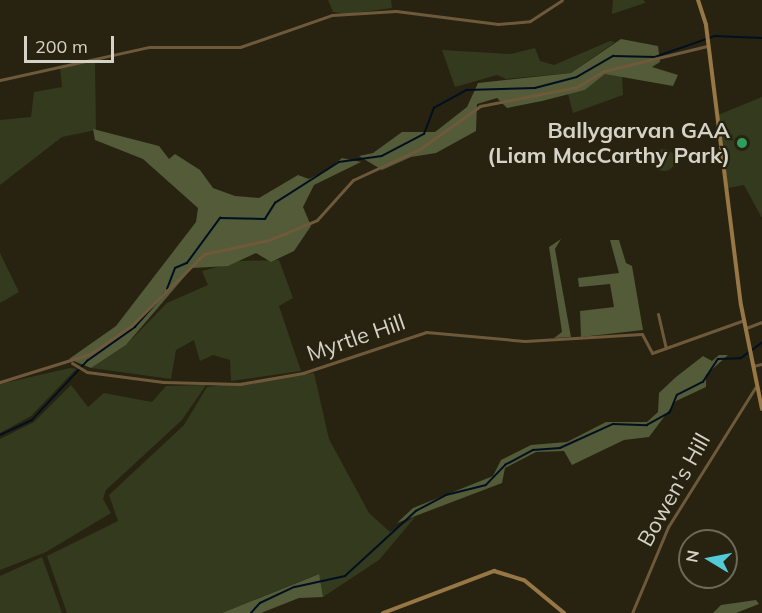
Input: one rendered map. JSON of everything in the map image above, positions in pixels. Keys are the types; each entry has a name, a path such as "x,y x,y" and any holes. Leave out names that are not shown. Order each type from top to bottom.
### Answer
{"main road":[{"path":"698,0 707,42 744,320 751,350 755,388 762,409"},
{"path":"383,613 494,571 524,580 564,613"}],"street":[{"path":"0,80 149,47 240,47 332,15 396,11 476,24 516,23 539,17 562,0"},
{"path":"0,382 72,363 131,326 167,288 210,251 269,240 317,220 353,180 420,149 488,103 554,93 604,71 707,42"},
{"path":"658,314 666,348 744,320"},
{"path":"746,328 762,322"},
{"name":"Myrtle Hill","path":"72,363 79,369 163,382 240,384 303,373 426,332 525,341 642,334 650,352 666,348"},
{"path":"753,366 762,364"},
{"name":"Bowen's Hill","path":"632,613 668,527 755,388"}],"green space":[{"path":"328,0 391,0 392,8 348,14 333,12"},
{"path":"613,0 644,0 645,3 612,14"},
{"path":"621,39 658,46 660,62 652,67 678,75 673,86 605,74 585,90 542,101 507,108 497,98 477,104 476,131 436,153 411,157 382,170 359,156 373,153 402,132 435,132 467,107 478,83 571,73"},
{"path":"610,41 615,42 571,73 506,79 497,75 455,87 442,50 511,54 535,48 540,61 554,65"},
{"path":"95,61 96,130 62,137 0,185 0,120 31,117 34,92 62,87 60,67"},
{"path":"605,74 622,74 623,95 573,113 568,94 585,90"},
{"name":"Ballygarvan GAA (Liam MacCarthy Park)","path":"762,97 762,218 744,185 728,188 718,115"},
{"path":"93,129 159,146 169,159 175,154 200,170 213,188 235,196 259,198 298,175 309,179 327,170 342,158 361,162 314,185 303,207 311,226 294,251 271,262 256,253 228,266 192,268 126,345 91,368 69,359 116,326 196,222 198,208 143,159 95,140"},
{"path":"660,149 668,149 675,156 675,164 668,171 660,171 653,164 653,156"},
{"path":"561,239 555,249 571,337 554,338 562,332 549,247"},
{"path":"610,240 619,240 626,263 632,266 643,330 581,337 580,311 614,307 610,284 579,287 578,278 619,273"},
{"path":"0,253 19,292 0,303"},
{"path":"279,260 293,298 279,306 301,371 231,381 230,360 213,355 200,361 194,340 176,350 171,379 91,368 126,345 167,303 208,285 202,271 239,261"},
{"path":"719,355 728,355 706,375 706,387 676,401 649,437 624,440 572,465 564,451 536,452 505,468 502,483 397,523 413,508 493,476 501,460 531,445 567,442 606,422 647,422 658,412 659,393 676,377 703,356 712,361"},
{"path":"70,368 76,369 31,416 0,433 0,384"},
{"path":"314,373 329,439 369,513 390,532 416,516 379,560 323,597 318,574 222,613 67,613 47,556 118,521 109,495 184,425 207,387"},
{"path":"71,385 88,407 104,393 152,402 166,386 206,385 182,420 106,490 103,499 111,513 46,552 0,570 0,439 34,422"},
{"path":"42,557 62,613 0,613 0,576"},
{"path":"319,574 323,597 299,598 261,613 222,613"},
{"path":"756,600 759,604 736,613 713,613 721,605"}],"waterway":[{"path":"167,289 175,268 187,263 220,218 265,219 275,203 339,162 382,156 424,134 434,108 466,90 535,88 577,77 613,56 655,57 715,36 762,38"},
{"path":"0,435 32,420 87,361 135,327 165,293"},
{"path":"251,613 260,603 295,587 345,576 416,511 446,495 486,485 505,465 533,450 560,448 613,424 647,425 670,412 677,395 703,382 718,359 741,358 762,343"}],"place":[{"name":"Ballygarvan GAA (Liam MacCarthy Park)","path":"742,143"}]}
